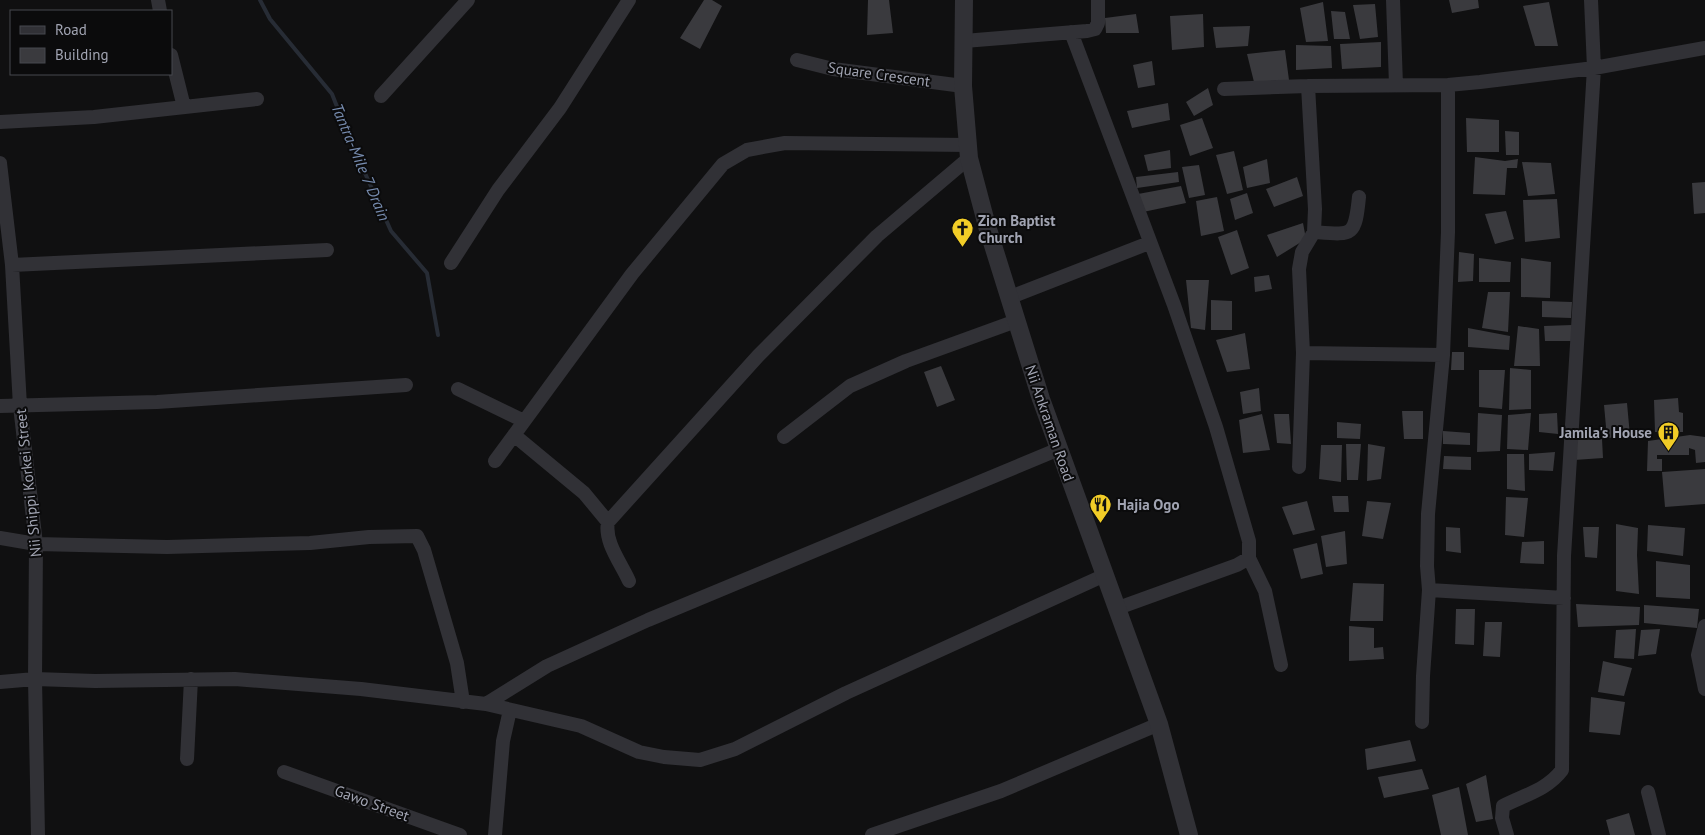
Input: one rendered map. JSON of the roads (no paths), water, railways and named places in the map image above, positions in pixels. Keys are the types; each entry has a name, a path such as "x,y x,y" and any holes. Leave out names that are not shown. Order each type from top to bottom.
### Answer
{"street":[{"path":"381,96 468,0"},
{"path":"451,263 493,198 560,108 629,0"},
{"name":"Nii Ankraman Road","path":"964,0 963,86 969,152 1008,298 1059,449 1159,724 1189,835"},
{"path":"964,41 1071,32 1095,28 1098,23 1098,0"},
{"path":"1393,0 1396,85"},
{"path":"1507,835 1502,818 1503,806 1544,787 1554,780 1562,770 1561,656 1564,556 1594,68 1590,0"},
{"path":"1071,32 1149,243 1174,305 1216,427 1249,542 1249,558 1265,591 1281,664"},
{"path":"1224,89 1448,85 1594,68 1705,48"},
{"path":"172,59 184,107"},
{"name":"Square Crescent","path":"796,60 833,69 963,86"},
{"path":"1422,722 1429,590 1426,566 1428,514 1443,355 1448,232 1448,85"},
{"path":"1299,468 1303,353 1300,259 1314,232 1315,209 1308,86"},
{"path":"0,122 94,117 257,99"},
{"path":"495,461 632,274 723,164 748,150 785,143 969,152"},
{"path":"629,580 610,542 606,529 608,522 786,327 877,236 969,152"},
{"name":"Nii Shippi Korkei Street","path":"0,163 12,265 20,406 36,544 35,679 41,835"},
{"path":"1314,232 1343,234 1352,230 1356,224 1359,197"},
{"path":"1008,298 1149,243"},
{"path":"12,265 327,250"},
{"path":"784,437 835,396 858,382 906,361 1016,321"},
{"path":"1303,353 1443,355"},
{"path":"0,406 157,402 406,386"},
{"path":"458,389 524,422"},
{"path":"514,435 584,493 608,522"},
{"path":"486,704 547,666 648,620 1059,449"},
{"path":"0,538 36,544 236,546 310,543 369,537 417,536 424,550 457,663 463,702"},
{"path":"1118,608 1236,565 1249,558"},
{"path":"0,682 35,679 95,681 190,679 303,684 486,704 581,726 639,752 664,757 700,760 735,749 846,693 1106,575"},
{"path":"1429,590 1564,598"},
{"path":"1705,626 1698,654 1705,689"},
{"path":"186,758 190,679"},
{"path":"494,835 503,740 510,710"},
{"path":"872,835 1001,791 1159,724"},
{"name":"Gawo Street","path":"284,772 460,835"},
{"path":"1648,792 1659,835"}],"waterway":[{"name":"Tantra-Mile 7 Drain","path":"260,0 270,19 332,94 351,142 391,231 427,273 438,335"}],"place":[{"name":"Zion Baptist Church","path":"962,248"},
{"name":"Jamila's House","path":"1668,451"},
{"name":"Hajia Ogo","path":"1101,523"}]}
